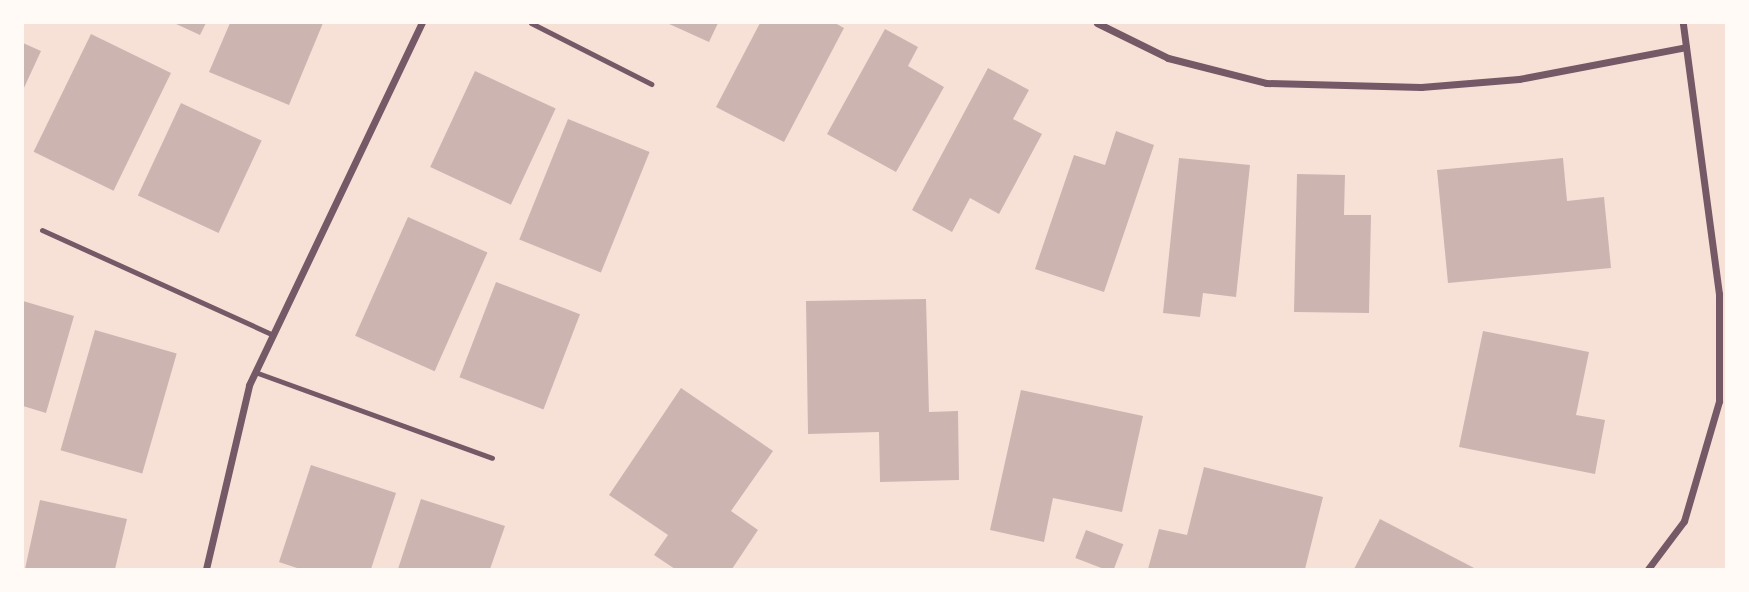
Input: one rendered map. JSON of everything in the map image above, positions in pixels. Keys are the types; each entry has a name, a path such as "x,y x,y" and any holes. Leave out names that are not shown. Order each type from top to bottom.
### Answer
{"street":[{"path":"206,569 256,372 422,23"},
{"path":"1097,23 1168,58 1266,83 1421,87 1519,79 1686,47"},
{"path":"1648,569 1684,521 1719,401 1719,294 1683,23"}],"lane":[{"path":"531,23 651,84"},
{"path":"43,230 273,335"},
{"path":"256,372 492,458"}],"building":[{"path":"174,23 206,23 200,35"},
{"path":"230,23 323,23 289,105 209,72"},
{"path":"667,23 718,23 709,42"},
{"path":"760,23 835,23 844,28 784,142 716,107"},
{"path":"885,29 918,47 908,66 944,87 896,172 827,134"},
{"path":"91,34 171,73 114,191 34,152"},
{"path":"23,43 41,51 23,90"},
{"path":"988,68 1029,90 1013,119 1042,134 999,214 970,198 952,232 912,210"},
{"path":"475,71 556,109 511,205 430,167"},
{"path":"181,103 262,141 219,233 138,195"},
{"path":"568,119 650,152 601,272 519,240"},
{"path":"1116,131 1154,145 1104,292 1035,269 1074,155 1105,165"},
{"path":"1179,158 1250,165 1236,297 1203,293 1200,317 1163,313"},
{"path":"1563,158 1567,201 1604,197 1611,268 1448,283 1437,170"},
{"path":"1297,174 1345,175 1344,215 1371,215 1369,313 1294,312"},
{"path":"408,217 487,252 435,371 355,336"},
{"path":"496,282 580,314 543,409 459,377"},
{"path":"926,299 929,412 958,411 959,480 880,482 879,432 808,434 806,301"},
{"path":"23,301 74,316 46,413 23,406"},
{"path":"95,330 177,353 142,474 61,450"},
{"path":"1483,331 1589,352 1576,415 1605,420 1595,474 1459,447"},
{"path":"681,388 773,451 731,511 758,530 732,569 675,569 654,555 668,535 609,495"},
{"path":"1021,390 1143,416 1122,512 1053,498 1044,542 990,530"},
{"path":"311,465 396,493 371,569 300,569 279,562"},
{"path":"1204,467 1323,497 1305,569 1148,569 1159,529 1187,535"},
{"path":"421,499 505,526 490,569 398,569"},
{"path":"40,500 127,519 115,569 25,569"},
{"path":"1380,519 1476,569 1354,569"},
{"path":"1086,530 1123,544 1114,569 1104,569 1075,558"}]}
